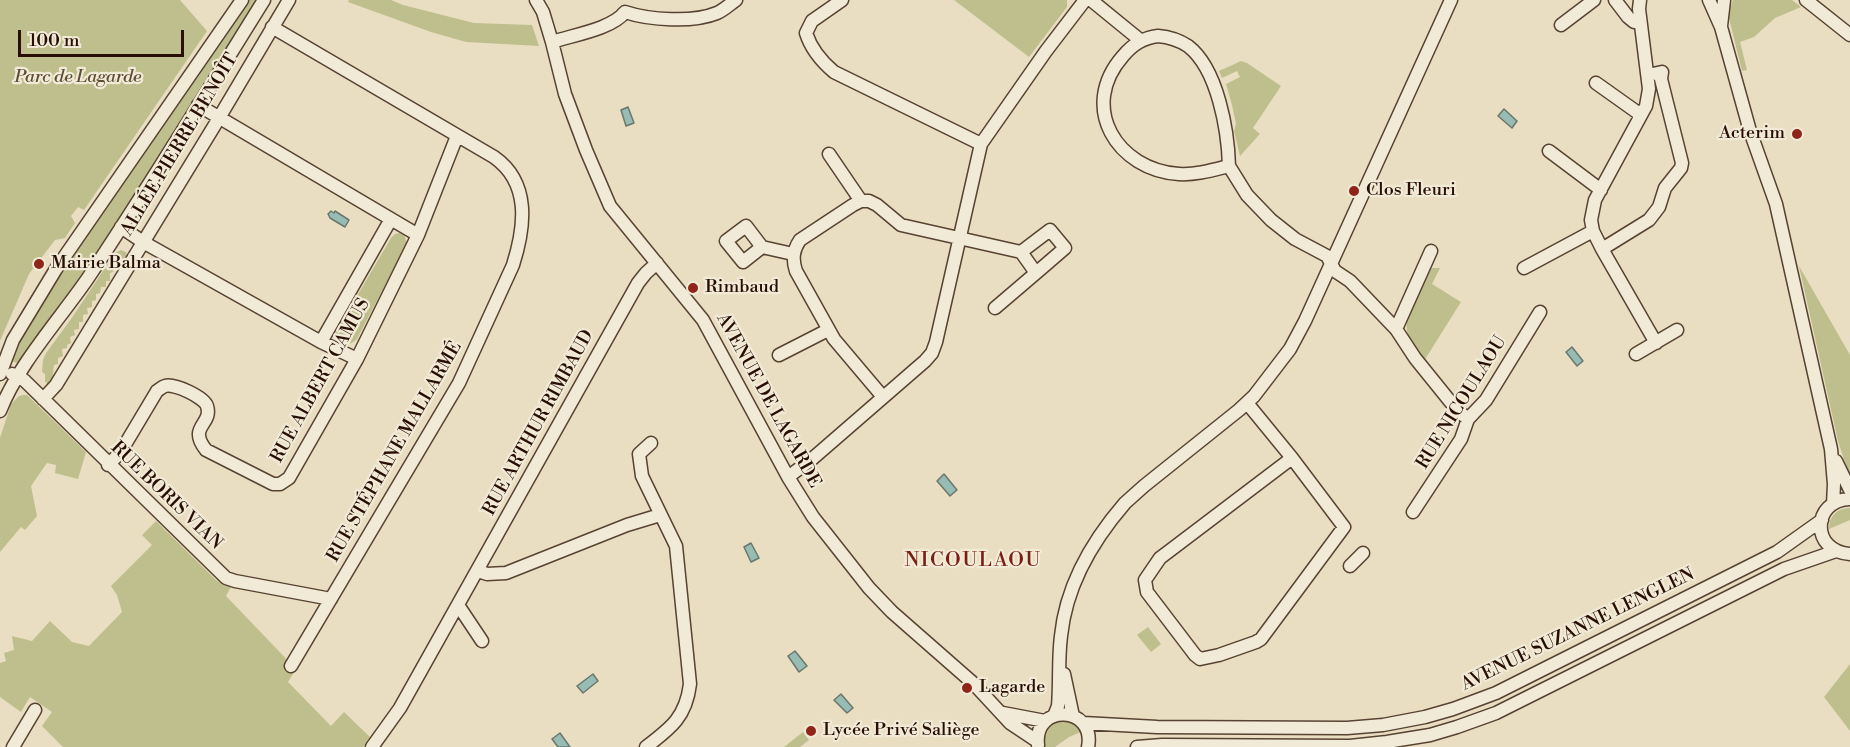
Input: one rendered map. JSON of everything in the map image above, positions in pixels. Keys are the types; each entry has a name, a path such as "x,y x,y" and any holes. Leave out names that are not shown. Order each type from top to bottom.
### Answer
{"street":[{"path":"18,376 0,375 13,340 56,268 242,0"},
{"path":"0,411 3,397 88,278 264,0"},
{"name":"ALLÉE PIERRE BENOÎT","path":"43,399 54,388 289,0"},
{"name":"AVENUE DE LAGARDE","path":"536,0 543,12 565,94 607,198 627,227 704,320 788,477 813,517 869,588 899,618 973,682 1010,723 1038,745"},
{"path":"552,42 610,24 620,18 626,6 642,18 654,19 707,16 720,12 736,0"},
{"path":"842,0 812,21 806,33 810,45 826,65 834,72 981,144"},
{"path":"788,477 807,464 932,353 981,144 1085,0"},
{"path":"1091,0 1140,40"},
{"path":"1038,745 1039,730 1058,706 1062,625 1070,597 1089,553 1125,503 1247,403 1269,379 1290,349 1305,321 1451,0"},
{"path":"1561,25 1594,0"},
{"path":"1615,0 1628,17 1634,22 1640,21"},
{"path":"1640,0 1640,21 1648,75 1648,98 1601,190 1590,220 1602,249 1656,343"},
{"path":"1709,0 1721,27 1742,108 1776,204 1837,474 1833,504"},
{"path":"1721,27 1724,0"},
{"path":"1806,0 1850,34"},
{"name":"RUE STÉPHANE MALLARMÉ","path":"272,27 504,164 518,187 522,204 519,246 504,287 459,383 291,666"},
{"path":"1229,166 1193,174 1171,173 1143,165 1119,147 1106,122 1104,104 1106,86 1119,60 1140,40 1158,36 1176,40 1189,47 1200,58 1212,80 1223,112 1228,139 1229,166 1247,195 1270,220 1295,239 1327,256 1335,271 1350,282 1396,329 1415,358 1457,410 1468,419"},
{"path":"1602,249 1649,220 1659,207 1665,188 1681,168 1682,163 1661,79 1662,72 1648,75"},
{"path":"1596,83 1641,115"},
{"path":"198,105 418,235"},
{"name":"RUE ALBERT CAMUS","path":"108,465 120,453 157,391 166,386 176,386 203,400 207,406 207,416 198,432 198,440 206,450 268,482 280,484 289,478 357,359 418,235 457,136"},
{"path":"1550,151 1601,190"},
{"path":"829,154 861,201"},
{"path":"884,397 828,330 796,271 793,254 800,240 853,205 861,201 869,201 901,225 1022,252 1036,273"},
{"path":"321,342 391,219"},
{"path":"121,227 143,242 321,342 357,359"},
{"path":"995,308 1065,248 1050,230 1022,252"},
{"path":"1524,268 1593,231"},
{"path":"762,247 793,254"},
{"path":"1396,329 1431,251"},
{"name":"RUE ARTHUR RIMBAUD","path":"372,747 400,708 638,283 657,263"},
{"name":"RUE NICOULAOU","path":"1413,512 1461,439 1468,419 1486,400 1540,312"},
{"path":"779,355 828,330"},
{"path":"1636,354 1677,330"},
{"name":"RUE BORIS VIAN","path":"18,376 226,578 235,582 331,599"},
{"path":"1247,403 1292,458 1344,528 1261,639 1219,655 1200,659 1147,592 1145,580 1160,558 1292,458"},
{"path":"646,747 669,730 680,718 686,705 690,684 676,546 642,476 640,465 639,454 651,443"},
{"path":"1837,474 1850,490"},
{"path":"1850,499 1840,500 1824,513 1821,532 1829,546 1836,551 1850,554"},
{"path":"478,570 486,574 506,573 627,525 660,516"},
{"name":"AVENUE SUZANNE LENGLEN","path":"1050,718 1066,714 1078,719 1157,727 1347,728 1383,725 1425,717 1496,693 1777,552 1822,520"},
{"name":"AVENUE SUZANNE LENGLEN","path":"1137,747 1162,745 1350,746 1430,735 1496,713 1784,569 1836,551"},
{"path":"1350,566 1363,552"},
{"path":"459,605 482,641"},
{"path":"1060,658 1078,719 1089,733 1088,747"},
{"path":"14,747 35,710"},
{"path":"1003,713 1050,718"}],"green space":[{"name":"Parc de Lagarde","path":"0,0 180,0 207,31 84,210 78,207 71,216 75,223 65,238 55,240 29,274 0,341"},
{"path":"247,0 258,0 83,277 35,344 17,363 9,360 50,284"},
{"path":"349,0 391,0 474,23 532,25 539,46 466,42 431,32 348,2"},
{"path":"954,0 1067,0 1067,7 1029,57"},
{"path":"1733,0 1792,0 1801,7 1775,18 1754,37 1740,42 1747,70 1742,71 1728,14"},
{"path":"1241,61 1281,86 1253,128 1260,134 1240,156 1234,131 1236,124 1226,84 1240,77 1237,71 1222,78 1219,71"},
{"path":"399,233 404,235 407,243 357,339 350,344 344,344 338,340 336,332 391,238"},
{"path":"121,250 126,252 127,256 115,265 113,272 110,273 110,281 106,281 106,287 101,287 100,293 96,294 92,307 87,308 88,314 83,315 83,322 79,322 79,329 74,330 75,335 70,337 71,343 67,345 67,348 62,349 63,356 58,358 58,364 54,365 52,383 47,384 45,374 42,372 46,353 115,253"},
{"path":"1799,266 1850,355 1850,478 1838,441"},
{"path":"1432,268 1440,268 1432,284 1461,302 1424,361 1409,336 1406,325 1428,271"},
{"path":"23,395 27,395 86,452 78,479 55,473 56,465 47,463 31,486 37,516 25,530 21,527 0,552 0,438 11,404"},
{"path":"1850,508 1850,520 1829,529 1830,520 1835,514 1841,509"},
{"path":"156,521 216,580 231,587 226,596 296,669 288,682 331,726 344,712 370,737 363,747 63,747 42,726 52,712 30,697 21,712 0,697 0,663 6,661 4,653 14,650 12,636 32,641 50,621 72,642 89,646 122,612 117,595 111,586 152,545 142,535"},
{"path":"1148,627 1161,644 1151,652 1137,635"},
{"path":"1850,664 1850,731 1824,697"},
{"path":"1060,720 1073,723 1081,732 1055,747 1044,747 1043,738 1046,730"},
{"path":"803,732 809,740 800,747 784,747"}],"water":[{"path":"628,107 634,123 626,126 621,110"},
{"path":"1504,109 1517,121 1512,128 1498,116"},
{"path":"331,211 349,220 345,227 330,218 328,214"},
{"path":"1572,347 1583,361 1577,366 1566,352"},
{"path":"944,474 957,490 950,496 937,481"},
{"path":"751,543 759,558 751,562 744,547"},
{"path":"795,651 807,666 799,672 788,656"},
{"path":"593,674 598,681 583,693 577,686"},
{"path":"841,694 853,708 847,713 834,700"},
{"path":"560,733 570,747 558,747 552,739"}],"place":[{"name":"Acterim","path":"1797,134"},
{"name":"Clos Fleuri","path":"1354,191"},
{"name":"Mairie Balma","path":"39,264"},
{"name":"Rimbaud","path":"693,288"},
{"name":"Lagarde","path":"967,688"},
{"name":"Lycée Privé Saliège","path":"811,731"}],"district":[{"name":"NICOULAOU","path":"973,561"}]}
